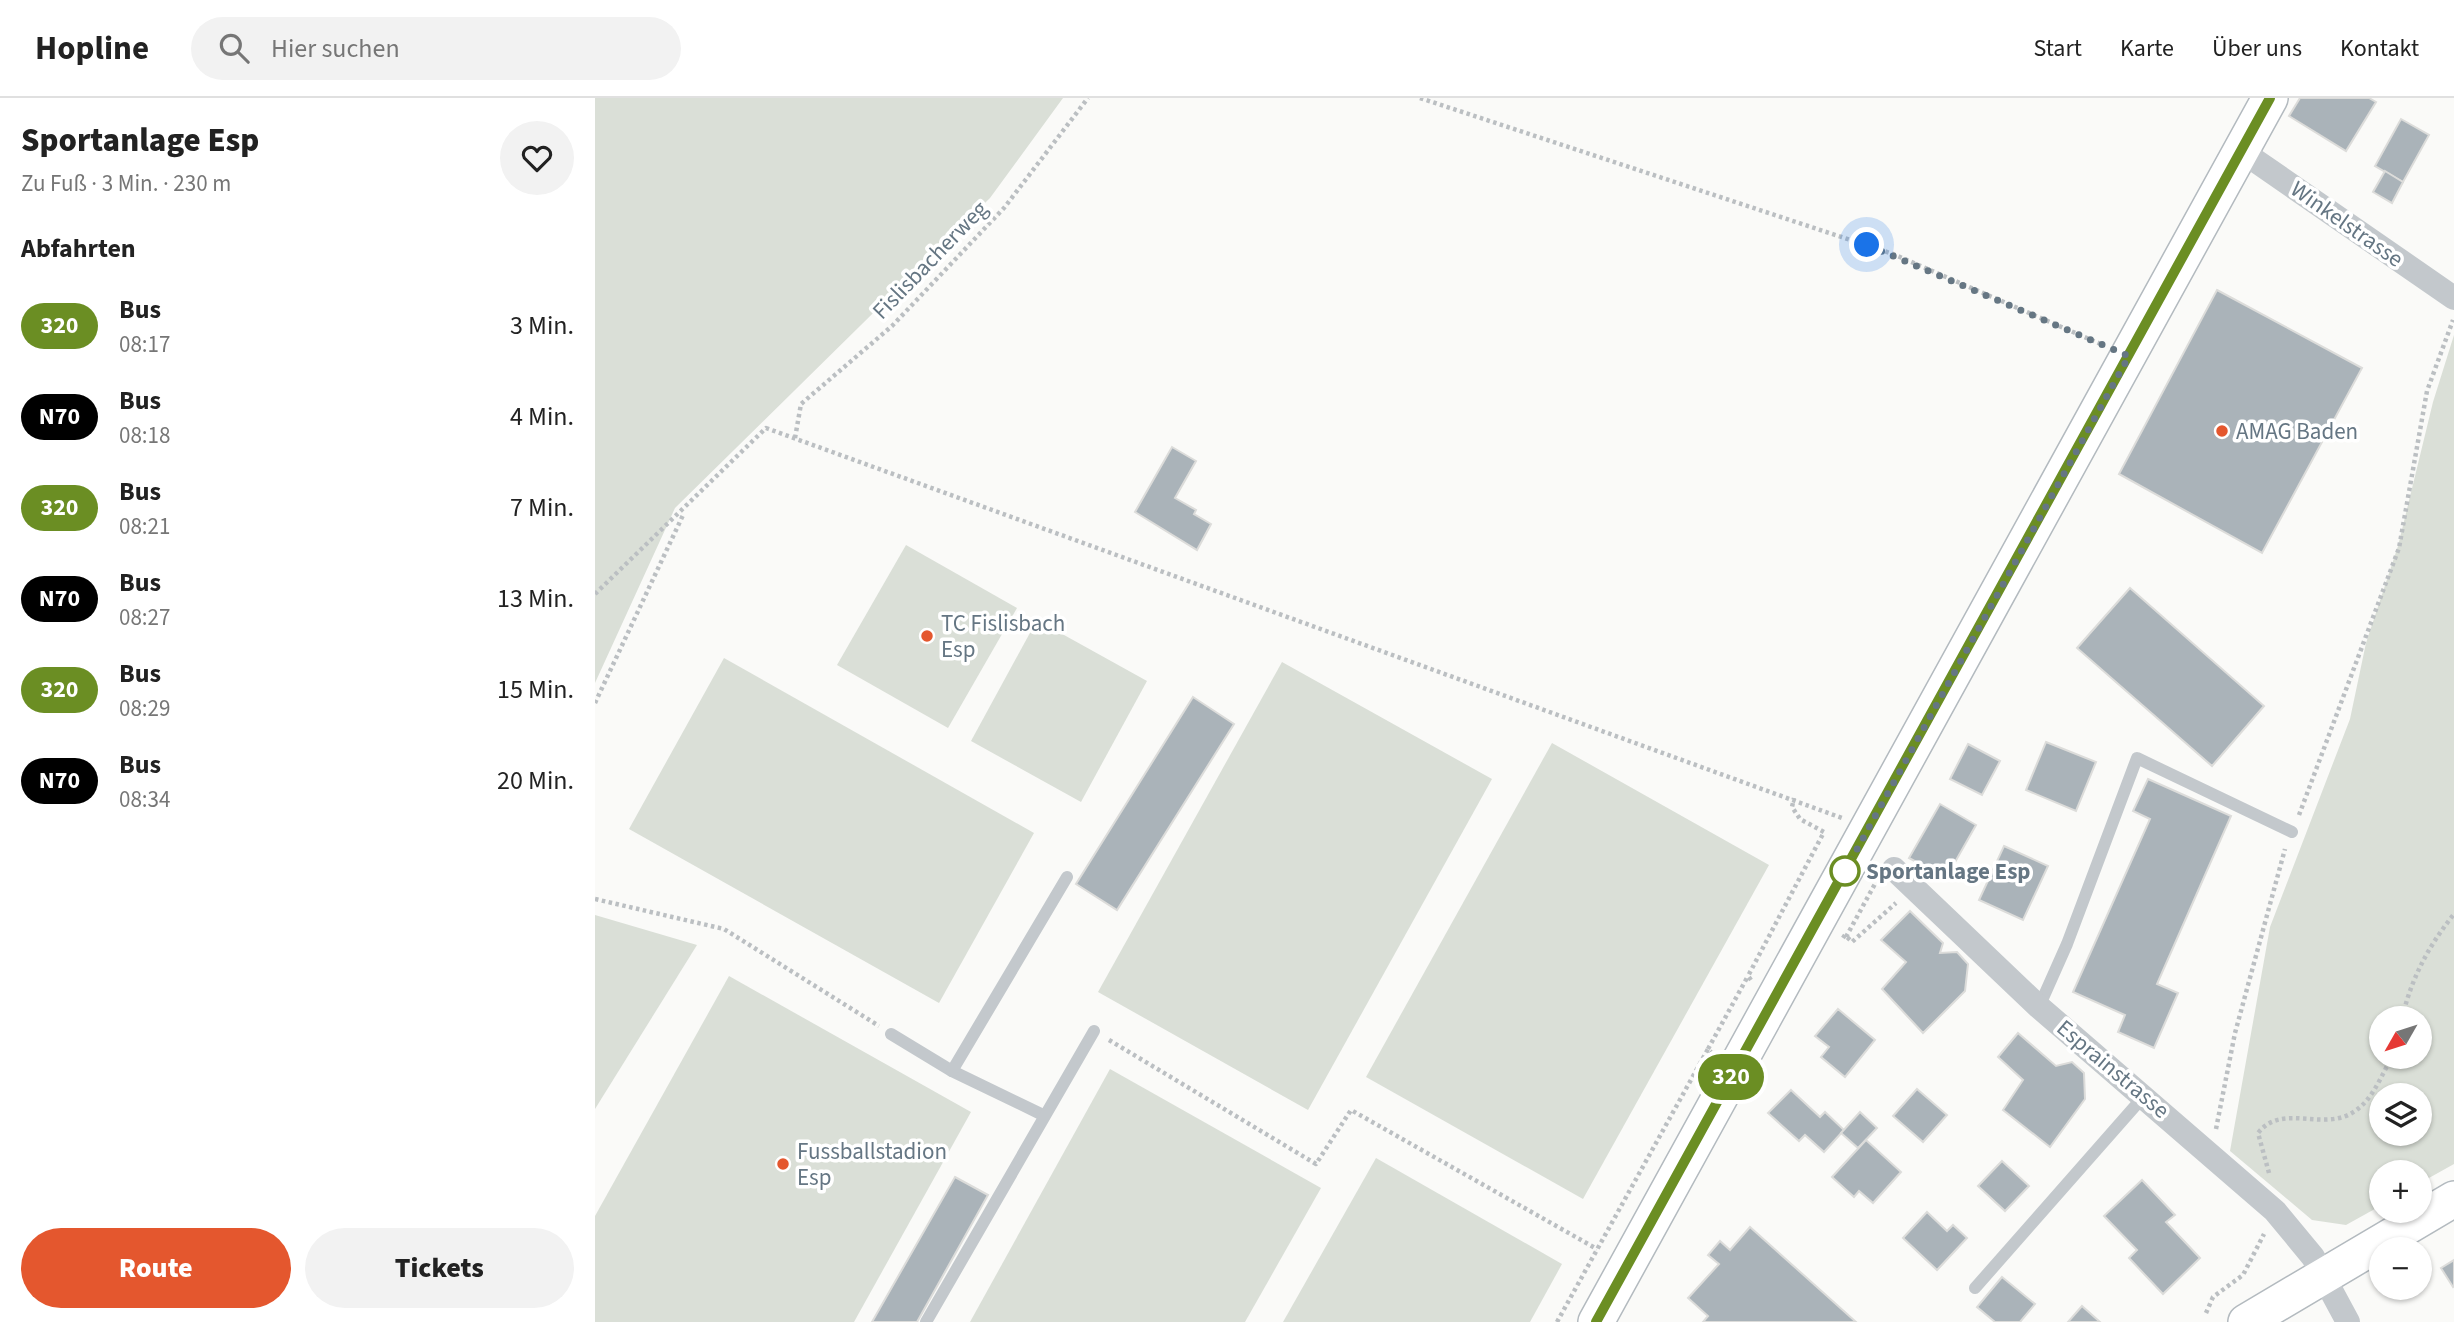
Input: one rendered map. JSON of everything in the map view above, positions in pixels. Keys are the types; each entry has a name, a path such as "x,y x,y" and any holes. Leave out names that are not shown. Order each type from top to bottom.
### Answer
{"main road":[{"path":"1596,1322 2270,98"},
{"path":"2246,1322 2454,1199"}],"street":[{"name":"Winkelstrasse","path":"2240,150 2454,299"},
{"name":"Esprainstrasse","path":"1887,872 1912,886 2039,1007 2275,1211 2313,1256 2348,1322"}],"lane":[{"path":"2039,1007 2067,944 2137,758 2292,832"},
{"path":"952,1071 1067,877"},
{"path":"926,1322 1043,1115 1094,1031"},
{"path":"891,1034 952,1071 1043,1115"},
{"path":"1975,1287 2144,1096"}],"path":[{"name":"Fislisbacherweg","path":"795,438 801,404 893,326 1004,208 1088,98"},
{"path":"1420,98 1893,254 2129,356"},
{"path":"2212,1154 2235,1033 2280,864 2399,548 2427,391 2454,316"},
{"path":"595,594 686,509 766,428 1794,798 1869,829"},
{"path":"595,703 686,509"},
{"path":"1776,924 1824,832 1800,819 1792,807 1794,798"},
{"path":"1839,944 1887,872"},
{"path":"1846,937 1852,942 1912,886"},
{"path":"595,899 725,929 891,1034"},
{"path":"2405,1006 2410,985 2424,955 2454,914"},
{"path":"1557,1322 1748,976"},
{"path":"1094,1031 1316,1164 1351,1111 1597,1249"},
{"path":"1708,1049 1719,1060"},
{"path":"2270,1174 2258,1133 2265,1124 2276,1118 2323,1121 2353,1113 2369,1098 2385,1069"},
{"path":"2206,1313 2213,1297 2243,1275 2275,1211"}],"shaded area":[{"path":"595,98 1063,98 990,198 675,508 595,683"},
{"path":"2454,335 2454,1164 2432,1176 2432,1160 2369,1160 2369,1212 2346,1225 2312,1220 2230,1151 2270,927 2350,719 2366,643 2398,546 2433,402"},
{"name":"TC Fislisbach Esp","path":"906,545 1017,608 948,728 837,665"},
{"name":"TC Fislisbach Esp","path":"1037,620 1147,681 1081,802 971,741"},
{"path":"724,658 1034,833 939,1003 629,829"},
{"path":"1282,662 1492,779 1308,1110 1098,992"},
{"path":"1552,743 1769,865 1583,1199 1366,1077"},
{"path":"595,915 697,945 595,1109"},
{"name":"Fussballstadion Esp","path":"729,976 971,1112 854,1322 595,1322 595,1216"},
{"path":"1110,1069 1321,1188 1245,1322 970,1322"},
{"path":"1376,1158 1562,1264 1530,1322 1283,1322"}],"building":[{"path":"2300,98 2369,98 2376,102 2346,151 2289,116"},
{"path":"2401,119 2429,135 2403,182 2375,166"},
{"path":"2385,171 2403,182 2392,203 2373,192"},
{"path":"2217,290 2362,368 2262,553 2119,474"},
{"path":"1172,447 1196,461 1175,498 1196,510 1194,514 1211,524 1197,550 1135,512"},
{"path":"2130,588 2264,706 2212,766 2077,648"},
{"path":"1193,697 1234,724 1117,910 1076,884"},
{"path":"2046,742 2096,762 2076,811 2026,790"},
{"path":"1968,744 2000,761 1982,795 1950,779"},
{"path":"2148,779 2231,816 2157,984 2178,993 2154,1048 2118,1032 2125,1015 2073,992 2150,819 2133,811"},
{"path":"1940,804 1976,825 1946,878 1909,858"},
{"path":"2004,846 2048,866 2023,920 1979,900"},
{"path":"1910,911 1943,943 1940,953 1957,952 1968,964 1965,991 1923,1033 1882,989 1906,962 1881,940"},
{"path":"1838,1009 1875,1040 1845,1077 1821,1057 1829,1047 1815,1036"},
{"path":"2018,1033 2056,1066 2072,1062 2084,1073 2085,1099 2050,1147 2003,1110 2023,1080 1998,1057"},
{"path":"1917,1089 1947,1115 1923,1142 1893,1116"},
{"path":"1791,1090 1820,1117 1825,1112 1844,1130 1824,1152 1805,1135 1799,1141 1768,1113"},
{"path":"1860,1112 1877,1128 1858,1148 1841,1133"},
{"path":"1866,1140 1901,1172 1873,1203 1859,1191 1854,1197 1832,1177"},
{"path":"2002,1161 2029,1186 2005,1211 1978,1186"},
{"path":"955,1177 988,1195 917,1322 872,1322"},
{"path":"2142,1180 2175,1215 2166,1222 2200,1258 2163,1294 2129,1258 2137,1250 2104,1216"},
{"path":"1927,1212 1947,1231 1953,1225 1967,1238 1937,1270 1903,1238"},
{"path":"1750,1227 1856,1322 1703,1322 1708,1316 1688,1298 1719,1264 1708,1255 1720,1241 1730,1250"},
{"path":"2454,1260 2454,1286 2453,1287 2441,1268"},
{"path":"2002,1277 2035,1304 2020,1322 1995,1322 1977,1307"},
{"path":"2082,1306 2100,1322 2068,1322"}],"bus line":[{"name":"320","path":"1596,1322 2270,98"}],"place":[{"name":"AMAG Baden","path":"2222,431"},
{"name":"TC Fislisbach Esp","path":"927,636"},
{"name":"Sportanlage Esp","path":"1845,871"},
{"name":"Fussballstadion Esp","path":"783,1164"}],"route":[{"path":"1845,871 2129,356 1867,245"}]}
